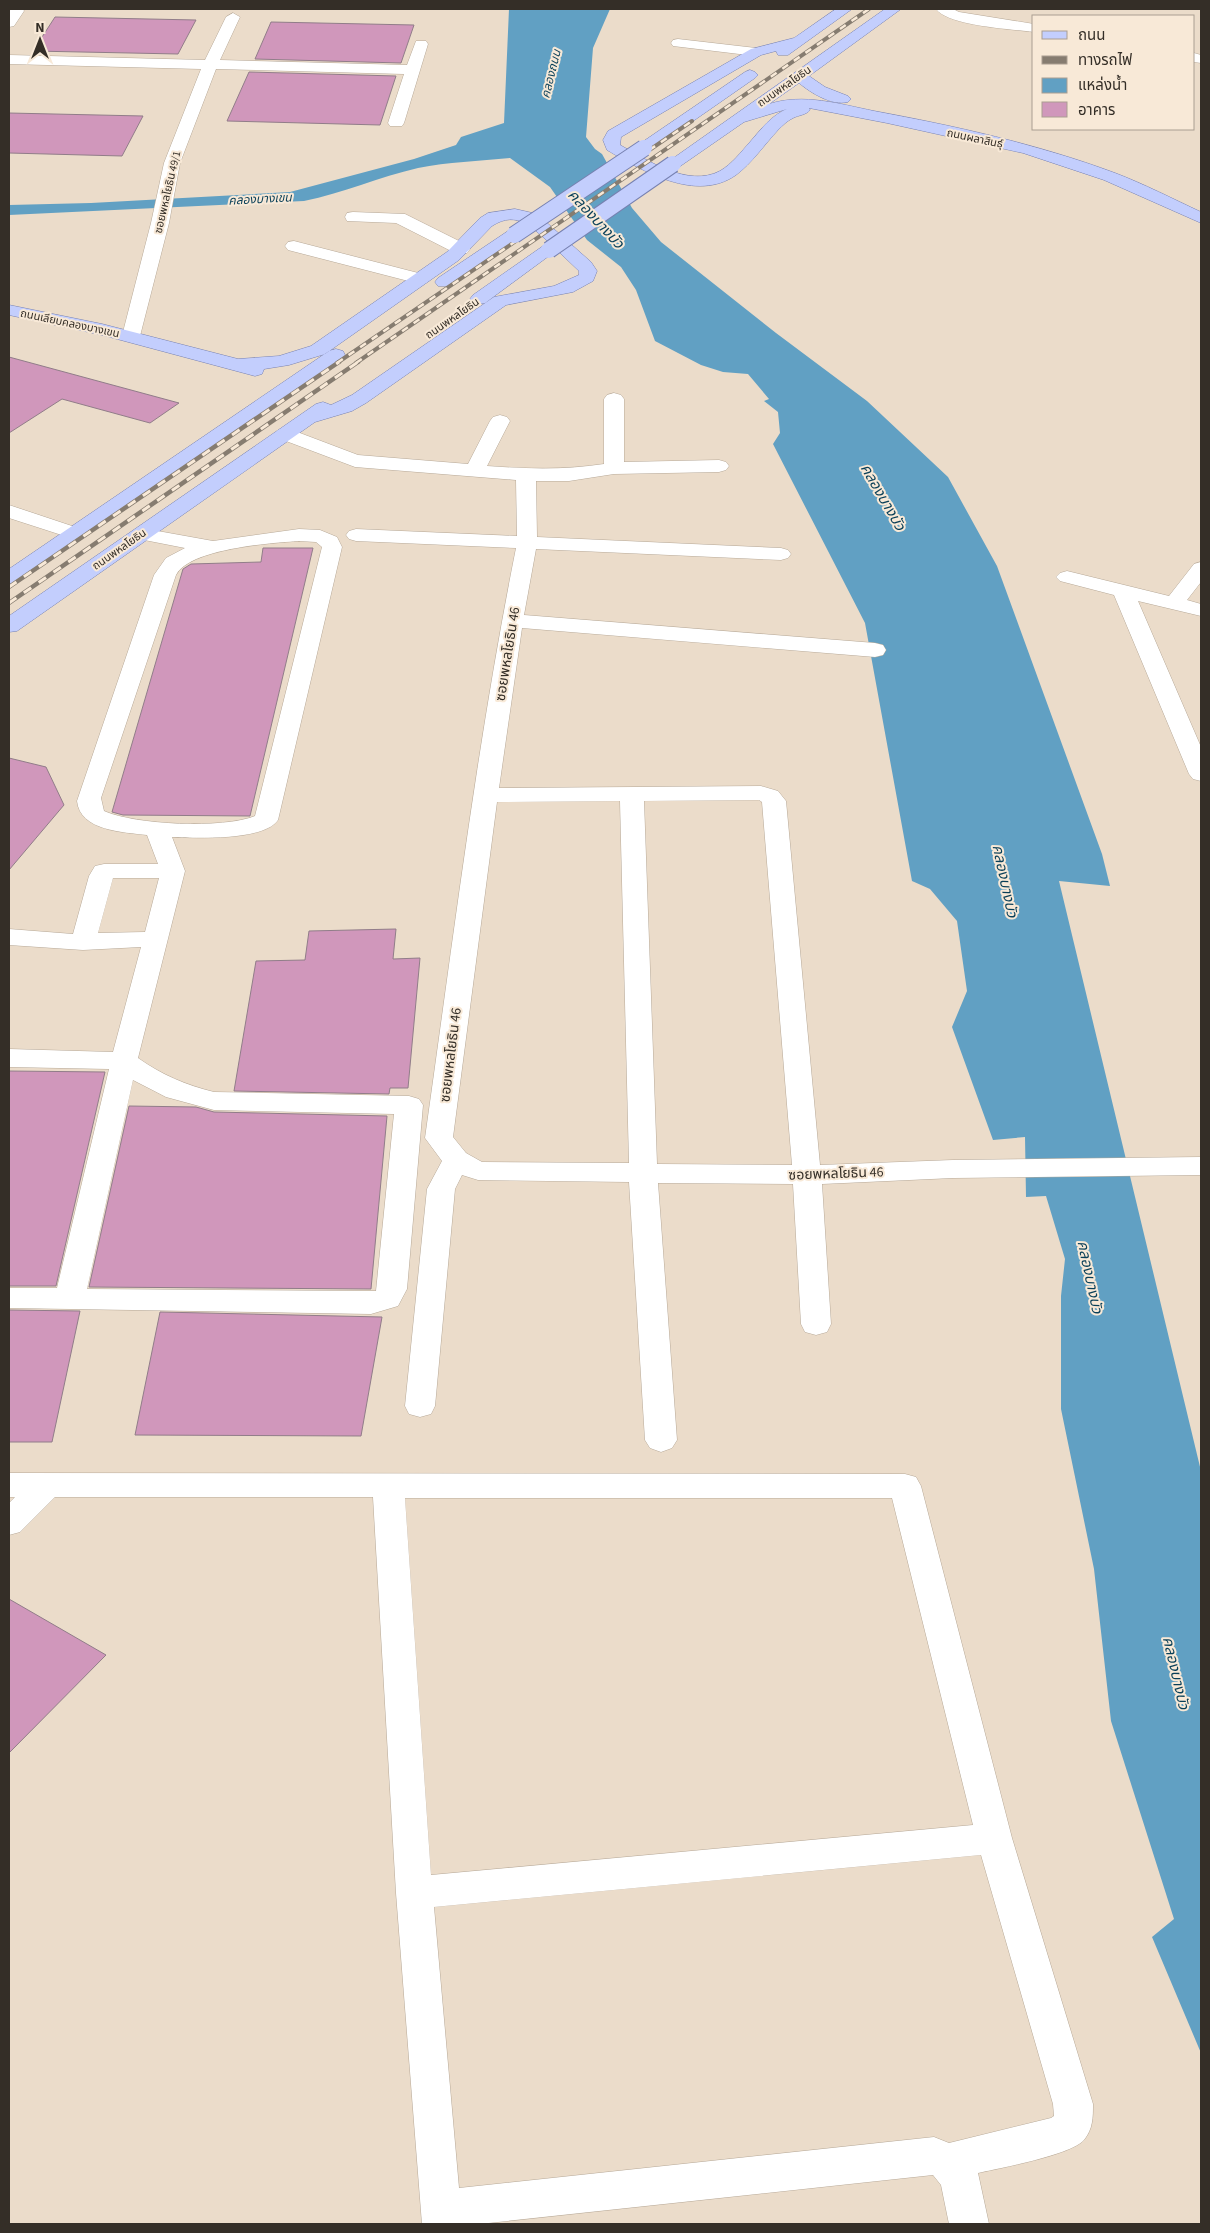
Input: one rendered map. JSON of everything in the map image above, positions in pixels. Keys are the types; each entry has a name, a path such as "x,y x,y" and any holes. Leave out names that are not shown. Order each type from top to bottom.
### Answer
{"main road":[{"path":"9,578 644,148 845,9"},
{"name":"ถนนพหลโยธิน","path":"9,626 894,9"},
{"path":"798,41 756,52 614,134 611,140 613,147 627,156 674,177 687,179 716,178 734,168 783,116 817,103"},
{"name":"ถนนผลาสินธุ์","path":"799,75 810,86 817,103"},
{"name":"ถนนผลาสินธุ์","path":"817,103 838,108 893,115 1027,149 1110,177 1201,218"},
{"name":"ถนนผลาสินธุ์","path":"739,118 781,105 817,103 893,115 1047,144 1133,172 1201,202"},
{"path":"238,365 278,362 305,356 318,350 461,249 486,222 494,217 514,214 531,218 585,266 588,271 587,277 581,282 564,290 510,297 492,305 359,400 344,407 309,418"},
{"name":"ถนนเลียบคลองบางเขน","path":"9,310 54,318 93,333"},
{"name":"ถนนเลียบคลองบางเขน","path":"9,322 93,333 124,340"},
{"path":"124,340 272,374 302,374 314,370"},
{"path":"124,340 259,384 265,388 267,395 261,406"}],"street":[{"path":"943,9 955,16 1032,27"},
{"path":"966,9 1007,17 1032,26"},
{"name":"ซอยพหลโยธิน 49/1","path":"124,340 160,222 172,163 210,64 233,17"},
{"path":"678,43 756,52"},
{"path":"396,123 421,44"},
{"path":"9,59 412,70"},
{"path":"353,217 399,218 461,249"},
{"path":"294,246 420,279"},
{"path":"614,399 614,468"},
{"path":"475,471 500,421"},
{"path":"285,434 355,461 526,475 569,475 614,468 719,466"},
{"name":"ซอยพหลโยธิน 46","path":"526,475 527,543 512,621 486,794 439,1138 456,1160 478,1171 807,1175 953,1170 1188,1166"},
{"path":"9,511 74,533"},
{"path":"141,534 216,547"},
{"path":"356,535 781,554"},
{"path":"320,536 330,541 332,547 266,820 250,826 231,829 157,829 106,820 96,816 91,810 89,798 164,575 174,561 216,547 264,537 320,536"},
{"path":"1174,603 1201,568"},
{"path":"1067,577 1201,610"},
{"path":"1122,590 1201,774"},
{"path":"512,621 875,650"},
{"path":"486,794 760,794 770,796 774,801 807,1175 816,1324"},
{"path":"632,794 643,1173 661,1440"},
{"path":"70,1298 124,1061 154,938 173,871 157,829"},
{"path":"83,942 102,872 107,870 173,871"},
{"path":"9,937 36,941 83,942 154,938"},
{"path":"9,1058 124,1061 148,1078 176,1092 214,1102 409,1105 391,1294 388,1299 370,1303 9,1298"},
{"path":"420,1406 441,1189 456,1160"},
{"path":"9,1485 906,1486 994,1838 1073,2104 1074,2120 1069,2128 1060,2134 948,2162"},
{"path":"9,1523 47,1485"},
{"path":"388,1485 414,1893 442,2216 934,2156 948,2162 960,2178 969,2224"},
{"path":"414,1893 994,1838"}],"water":[{"path":"509,9 610,9 593,48 586,137 595,149 602,154 632,208 661,242 776,333 867,401 948,477 997,566 1102,854 1110,886 1059,881 1201,1471 1201,2053 1152,1937 1174,1919 1111,1721 1094,1569 1061,1409 1061,1296 1065,1259 1046,1196 1026,1197 1025,1137 993,1140 952,1027 967,991 957,921 930,889 912,881 865,623 773,444 780,433 778,412 764,401 769,399 748,374 723,372 701,365 655,341 636,290 621,267 587,240 550,187 510,158 418,168 304,201 9,215 9,205 91,203 290,192 414,159 456,145 461,137 504,123"}],"building":[{"path":"55,17 196,20 178,54 33,51"},
{"path":"271,22 414,25 401,63 255,59"},
{"path":"249,72 396,76 380,125 227,121"},
{"path":"9,113 143,116 122,156 9,153"},
{"path":"9,357 179,403 150,423 62,399 9,433"},
{"path":"263,548 313,548 250,816 123,815 112,812 183,569 191,564 261,562"},
{"path":"9,758 46,767 64,805 9,870"},
{"path":"396,929 393,959 420,958 408,1088 390,1088 389,1094 234,1091 256,961 305,960 309,931"},
{"path":"9,1071 105,1072 56,1286 9,1286"},
{"path":"129,1106 196,1107 214,1112 387,1116 371,1289 89,1287"},
{"path":"9,1310 80,1311 52,1442 9,1442"},
{"path":"160,1312 382,1317 361,1436 135,1435"},
{"path":"9,1599 106,1655 9,1753"}],"railway":[{"path":"356,363 869,9"},
{"path":"337,363 692,121"},
{"path":"9,587 339,362"},
{"path":"9,603 358,362"}],"water label":[{"name":"คลองถนน","path":"551,74"},
{"name":"คลองบางเขน","path":"260,199"},
{"name":"คลองบางบัว","path":"596,219"},
{"name":"คลองบางบัว","path":"883,497"},
{"name":"คลองบางบัว","path":"1005,881"},
{"name":"คลองบางบัว","path":"1090,1277"},
{"name":"คลองบางบัว","path":"1176,1673"}]}
